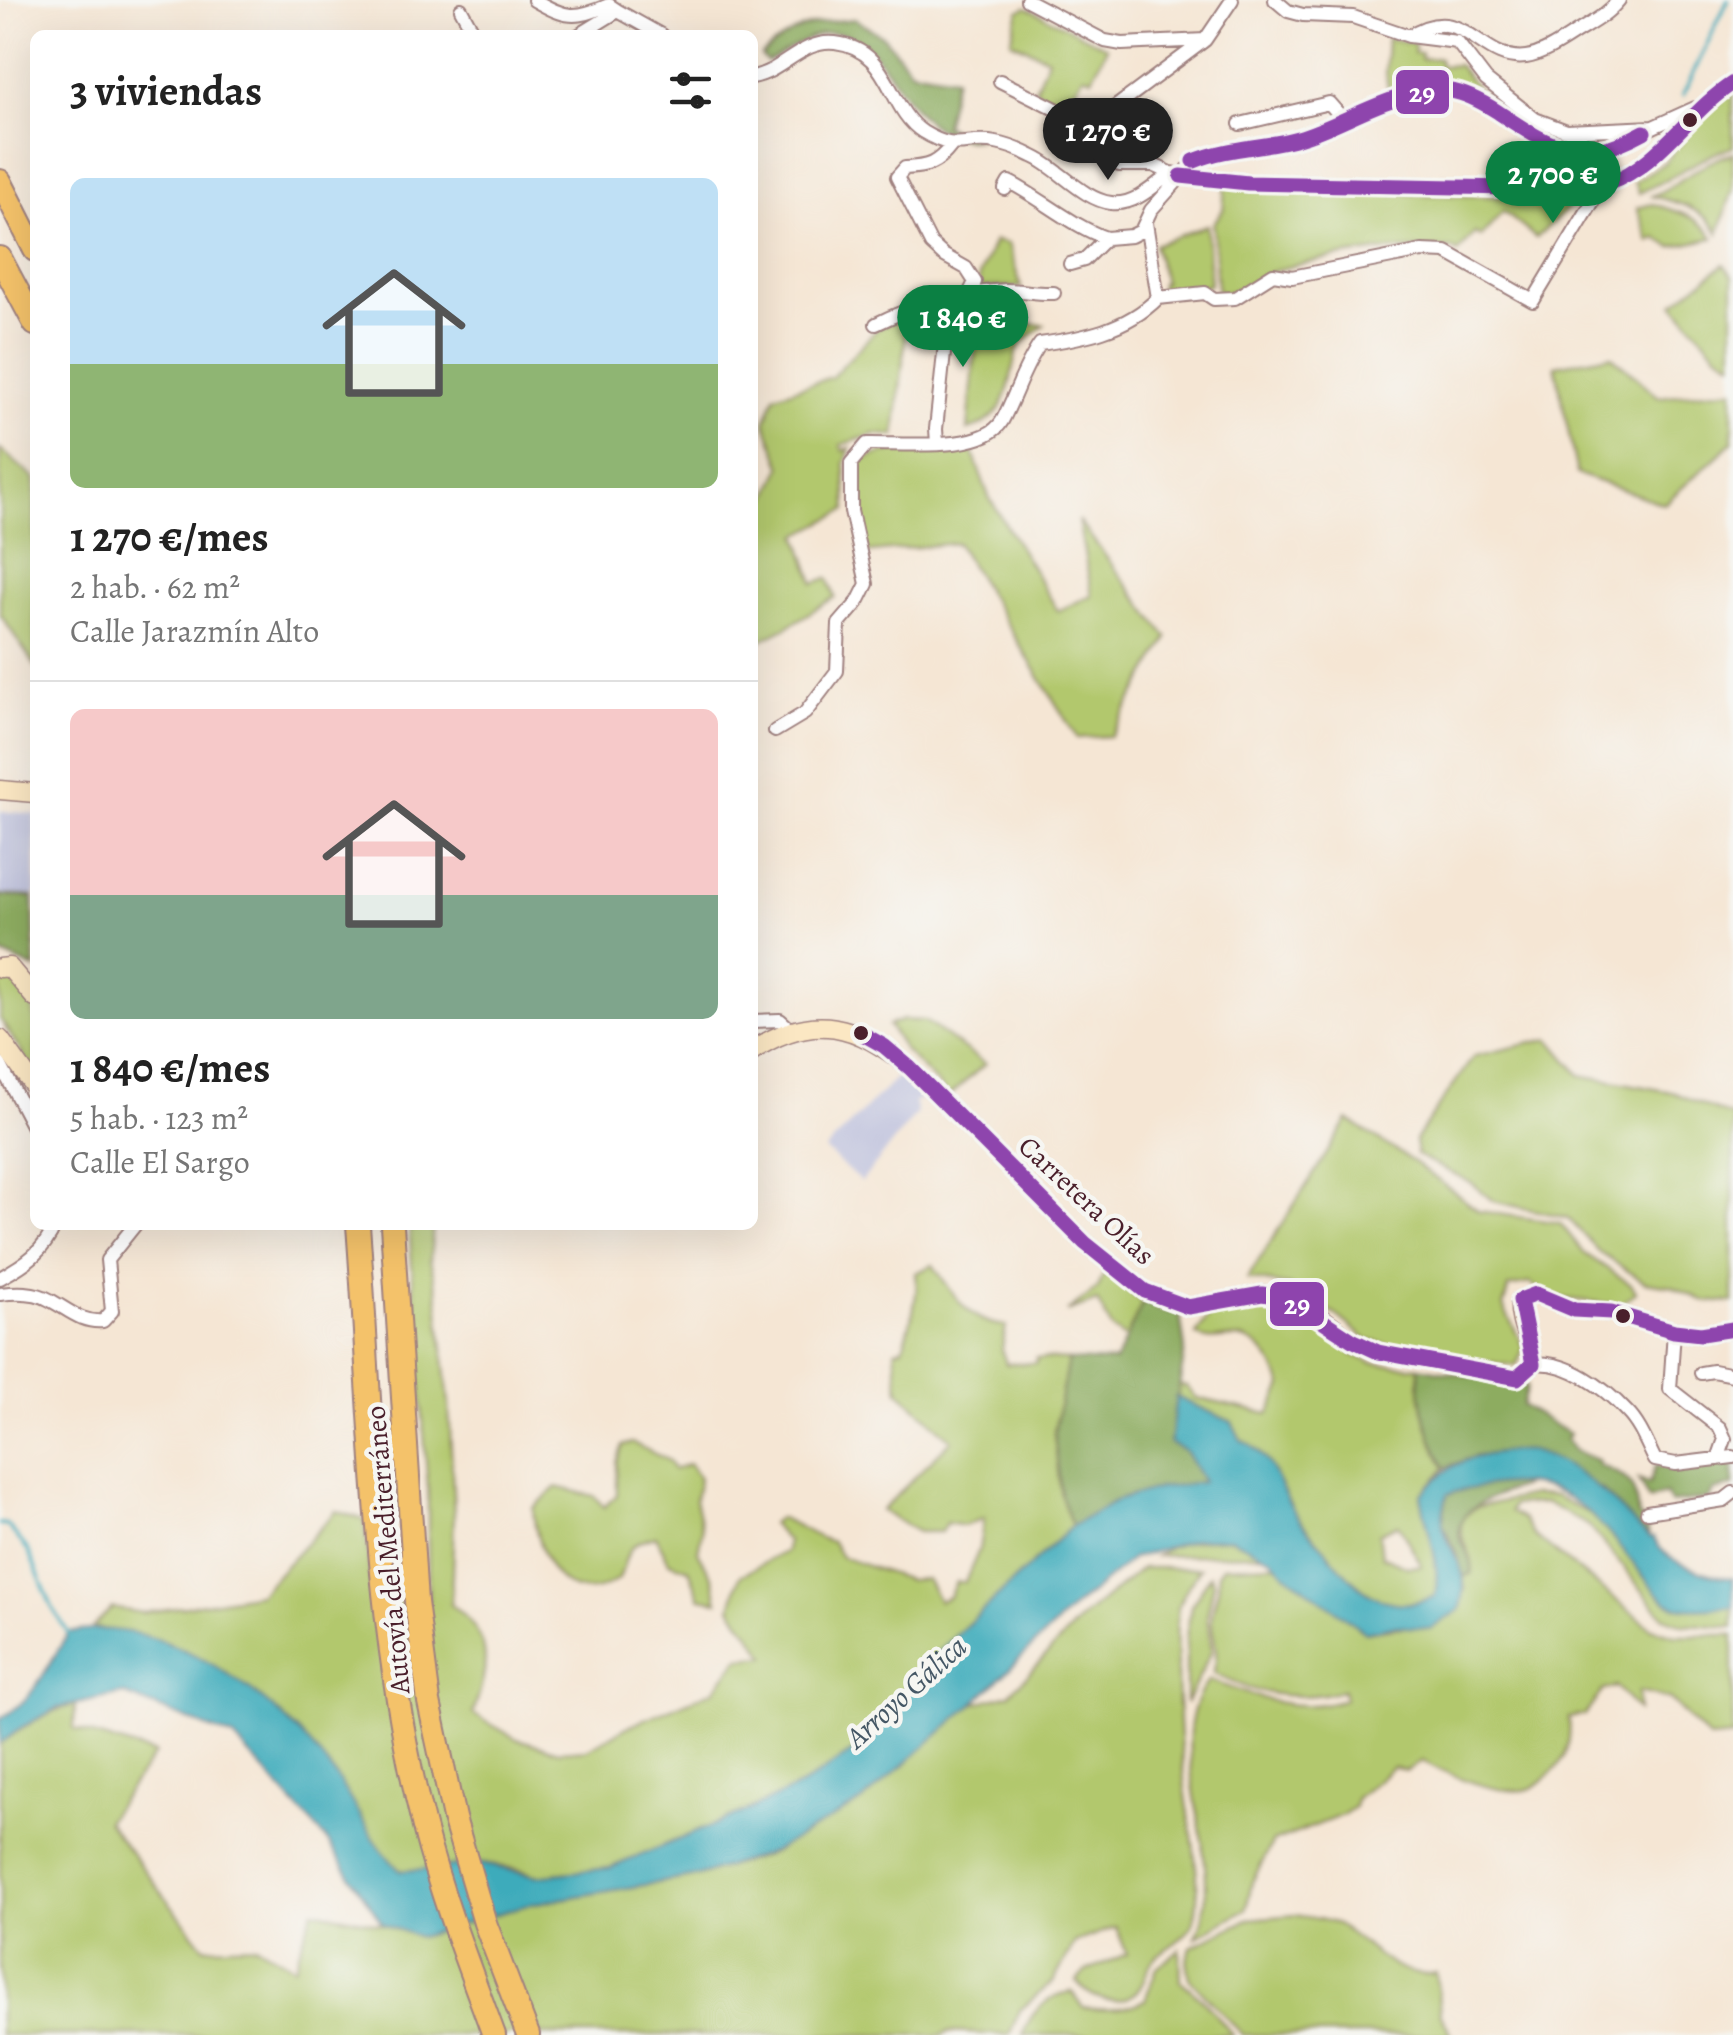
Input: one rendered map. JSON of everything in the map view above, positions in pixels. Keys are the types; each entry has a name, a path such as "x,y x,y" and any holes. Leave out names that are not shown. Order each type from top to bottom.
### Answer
{"highway":[{"path":"0,182 30,240"},
{"path":"0,258 30,315"},
{"name":"Autovía del Mediterráneo","path":"358,1230 385,1605 402,1716 424,1827 454,1927 494,2035"},
{"name":"Autovía del Mediterráneo","path":"392,1230 416,1602 430,1702 454,1818 485,1923 526,2031"}],"main road":[{"path":"0,790 30,793"},
{"path":"0,968 9,967 30,992"},
{"name":"Carretera Olías","path":"790,1029 814,1026 861,1033 884,1046 1085,1243 1146,1291 1188,1307 1262,1294 1288,1298 1352,1340 1378,1352 1518,1378 1533,1364"},
{"path":"758,1047 790,1029"},
{"path":"2,1052 30,1083"},
{"path":"1533,1364 1532,1345 1519,1319 1520,1300 1536,1294 1574,1310 1612,1312 1674,1331 1702,1334 1733,1330"}],"street":[{"path":"534,0 561,15 583,16 608,5 652,30"},
{"path":"1028,0 1104,41 1122,44 1205,40"},
{"path":"1090,126 1205,40 1232,0"},
{"path":"1275,0 1302,16 1353,17 1408,36 1457,42 1486,80 1549,125 1567,131 1653,127"},
{"path":"1408,36 1426,15 1448,11 1477,27 1499,50 1524,58 1569,37 1608,13 1619,0"},
{"path":"461,9 472,30"},
{"path":"587,30 618,12"},
{"path":"758,74 786,62 806,47 835,43 868,55 920,130 951,146 996,142 1025,153 1110,203 1138,198 1207,155 1288,141 1390,98 1444,90 1471,96 1557,148 1584,152 1622,144 1706,103"},
{"path":"1000,81 1090,126 1119,165 1154,166 1176,174 1248,182 1569,190 1611,182"},
{"path":"775,731 805,713 837,671 840,624 868,584 851,511 851,462 868,444 971,441 983,437 1000,425 1025,365 1040,344 1094,336 1147,310 1158,298 1205,293 1214,299 1235,298 1273,274 1292,277 1422,251 1446,252 1533,301 1595,198 1733,84"},
{"path":"1240,124 1329,102 1344,120"},
{"path":"951,146 928,167 904,168 897,177 931,244 972,274 975,282 969,294"},
{"path":"1005,189 1012,183 1092,233 1106,238 1131,236 1146,223 1176,174"},
{"path":"1146,223 1158,298"},
{"path":"1070,264 1084,260 1106,238"},
{"path":"876,324 904,310 950,296 1006,290 1054,293"},
{"path":"937,443 950,296"},
{"path":"758,1021 780,1020 790,1029"},
{"path":"2,1052 30,1119"},
{"path":"0,1278 37,1255 53,1230"},
{"path":"0,1294 18,1292 46,1298 90,1322 104,1321 112,1310 106,1260 131,1230"},
{"path":"1674,1331 1670,1389 1720,1428 1726,1439 1718,1460"},
{"path":"1533,1364 1551,1362 1599,1389 1627,1412 1655,1460 1676,1464 1733,1458"},
{"path":"1701,1374 1713,1371 1733,1376"},
{"path":"1647,1512 1724,1500 1733,1494"}],"shaded area":[{"path":"0,811 30,814 30,897 0,895"},
{"path":"902,1072 925,1099 914,1102 917,1113 861,1182 825,1150"}],"green space":[{"path":"1026,7 1107,47 1092,78 1083,75 1067,106 1035,89 1048,58 1011,41 1019,11"},
{"path":"855,19 884,37 911,70 955,77 944,126 978,139 950,135 928,122 864,44 845,34 815,36 767,62 761,56 783,38 804,28"},
{"path":"1387,38 1414,43 1414,53 1421,53 1421,59 1439,58 1440,66 1458,65 1483,96 1442,84 1389,92 1385,71"},
{"path":"1733,91 1733,147 1639,193 1634,182 1664,163 1698,121"},
{"path":"1733,153 1733,189 1719,233 1698,212 1652,196 1711,162"},
{"path":"1225,186 1578,199 1536,238 1503,211 1481,237 1475,233 1458,253 1430,249 1344,256 1280,269 1226,293 1217,292 1213,224 1223,210"},
{"path":"1652,204 1694,219 1714,238 1672,247 1656,238 1650,242 1637,208"},
{"path":"1207,225 1210,284 1194,291 1161,295 1164,282 1154,245"},
{"path":"994,241 1008,244 1021,287 981,288 979,277"},
{"path":"1724,264 1733,277 1733,362 1717,353 1674,303"},
{"path":"908,314 895,436 875,434 841,445 843,451 850,448 845,464 847,510 798,535 814,583 828,578 835,597 758,642 758,507 768,497 782,466 765,422 775,395 832,377 878,328"},
{"path":"978,318 1044,325 1018,350 999,410 968,430"},
{"path":"1611,355 1659,397 1733,389 1733,442 1664,504 1577,474 1555,365"},
{"path":"971,448 989,497 1058,611 1092,595 1078,520 1168,638 1111,736 1077,738 957,543 863,553 856,505 858,463 898,450"},
{"path":"0,449 30,475 30,659 0,614"},
{"path":"0,895 30,897 30,967 0,953"},
{"path":"0,974 14,981 30,1000 30,1066 0,1019"},
{"path":"903,1020 925,1021 985,1064 949,1096 904,1050 888,1025"},
{"path":"1550,1039 1580,1075 1672,1092 1733,1117 1733,1303 1704,1301 1672,1286 1645,1282 1599,1252 1568,1218 1493,1201 1473,1184 1417,1155 1415,1140 1474,1056"},
{"path":"1348,1120 1479,1211 1560,1223 1584,1253 1632,1285 1636,1292 1620,1305 1550,1297 1530,1283 1509,1287 1503,1306 1524,1348 1516,1366 1367,1340 1289,1286 1247,1279"},
{"path":"409,1230 433,1230 430,1260 437,1290 449,1404 454,1515 451,1605 475,1629 484,1653 485,1666 473,1714 517,1739 559,1751 587,1749 631,1725 714,1690 739,1658 766,1656 731,1607 740,1576 786,1551 787,1541 771,1524 779,1518 832,1542 841,1557 908,1580 926,1579 939,1601 949,1597 956,1582 965,1582 979,1550 984,1518 964,1526 946,1523 941,1532 918,1532 881,1511 952,1440 899,1391 895,1350 903,1348 908,1330 916,1273 933,1265 955,1297 972,1313 1006,1326 1002,1349 1006,1364 1036,1363 1036,1358 1068,1360 1054,1433 1061,1496 1072,1526 913,1676 868,1742 806,1783 610,1868 537,1876 482,1864 401,1871 382,1853 333,1773 225,1672 168,1643 93,1627 112,1608 143,1613 259,1594 336,1511 365,1520 373,1606 428,1600 428,1491"},
{"path":"1105,1271 1143,1302 1126,1339 1112,1329 1097,1301 1067,1312 1098,1288"},
{"path":"1267,1301 1294,1309 1354,1355 1372,1363 1419,1367 1426,1419 1445,1468 1421,1495 1435,1558 1435,1596 1401,1604 1372,1595 1360,1586 1302,1523 1267,1462 1241,1440 1232,1422 1176,1397 1178,1385 1187,1387 1196,1398 1269,1414 1283,1386 1271,1362 1252,1343 1196,1335 1210,1314","holes":["1398,1524 1422,1566 1407,1567 1382,1556 1379,1533"]},
{"path":"1143,1302 1162,1311 1180,1313 1185,1350 1170,1443 1186,1452 1204,1482 1159,1488 1118,1500 1072,1526 1061,1496 1054,1433 1068,1360 1115,1362"},
{"path":"1419,1367 1527,1386 1522,1405 1569,1434 1566,1439 1575,1451 1599,1461 1598,1465 1629,1483 1638,1516 1650,1525 1649,1538 1601,1489 1478,1455 1445,1468 1426,1419"},
{"path":"633,1443 669,1461 673,1470 689,1464 699,1478 695,1499 702,1530 698,1552 713,1578 718,1601 700,1598 689,1569 669,1562 656,1536 633,1546 619,1579 599,1589 582,1590 568,1585 547,1561 533,1508 557,1487 594,1496 604,1507 617,1495 617,1462 623,1445"},
{"path":"1733,1462 1733,1486 1713,1491 1709,1499 1670,1503 1665,1494 1649,1500 1638,1480 1649,1484 1656,1465 1678,1471"},
{"path":"1489,1484 1529,1484 1484,1501 1465,1516 1460,1536 1472,1573 1463,1577 1457,1553 1442,1523 1447,1494"},
{"path":"1533,1495 1555,1496 1599,1519 1660,1596 1678,1607 1733,1607 1733,1627 1683,1624 1664,1617 1589,1526 1546,1503 1513,1505 1510,1512 1524,1520 1532,1534 1652,1628 1675,1635 1733,1635 1733,1737 1709,1739 1669,1699 1638,1692 1638,1711 1616,1687 1603,1690 1585,1715 1569,1718 1569,1742 1564,1756 1555,1769 1530,1789 1490,1787 1422,1761 1406,1771 1393,1767 1356,1798 1354,1807 1343,1815 1273,1842 1252,1882 1246,1909 1196,1937 1205,1907 1206,1874 1190,1737 1195,1707 1209,1680 1293,1705 1345,1699 1343,1690 1293,1696 1260,1691 1213,1673 1216,1656 1212,1615 1218,1573 1223,1566 1276,1564 1365,1632 1409,1626 1465,1590 1463,1577 1472,1573 1472,1565 1461,1519 1476,1507"},
{"path":"1230,1538 1265,1554 1156,1556 1182,1543"},
{"path":"1142,1568 1200,1568 1179,1603 1176,1631 1180,1743 1197,1899 1190,1929 1154,1959 1139,1988 1123,1999 1100,1999 1077,1981 1086,1971 1127,1954 1116,1927 1075,1942 1054,1981 1020,2010 1009,2035 541,2035 534,2024 506,2035 0,2035 0,1744 54,1711 75,1705 74,1729 155,1754 106,1821 204,1947 256,1945 294,1967 313,1910 383,1924 419,1937 530,1904 698,1876 772,1853 923,1745 973,1704 1009,1694 1083,1617"},
{"path":"1210,1575 1214,1583 1207,1617 1212,1650 1186,1704 1186,1637 1191,1606"},
{"path":"1294,1915 1333,1923 1407,1972 1436,1973 1440,2013 1452,2035 1243,2035 1190,1979 1187,1960 1191,1947 1249,1919"},
{"path":"1180,1949 1181,1981 1233,2035 1023,2035 1041,2007 1071,1991 1084,2008 1115,2009 1145,2000 1157,1967"}],"water":[{"name":"Arroyo Gálica","path":"1176,1397 1232,1422 1241,1440 1267,1462 1309,1532 1360,1586 1386,1601 1401,1604 1435,1596 1435,1558 1421,1495 1447,1470 1465,1461 1524,1450 1549,1457 1581,1475 1649,1538 1654,1538 1666,1554 1700,1571 1733,1578 1733,1607 1685,1608 1667,1602 1598,1522 1559,1493 1538,1486 1513,1484 1447,1494 1443,1526 1463,1574 1463,1596 1460,1610 1431,1629 1394,1626 1365,1632 1285,1573 1271,1558 1230,1538 1195,1539 1133,1558 1074,1607 973,1704 863,1801 772,1852 698,1876 530,1904 419,1937 383,1924 326,1839 234,1738 123,1694 58,1708 0,1744 0,1718 32,1692 69,1633 105,1630 142,1635 215,1666 281,1715 331,1770 380,1848 401,1871 482,1864 537,1876 610,1868 806,1783 868,1742 913,1676 1072,1526 1118,1500 1159,1488 1203,1482 1186,1452 1170,1443"}],"waterway":[{"path":"1683,95 1728,0"},
{"path":"0,1524 7,1525 28,1550 52,1607 70,1636"}],"transit line":[{"name":"29","path":"1181,176 1248,183 1569,189 1599,185 1627,175 1643,164 1733,83"},
{"name":"29","path":"1194,161 1298,138 1391,100 1430,91 1469,96 1535,136 1568,149 1602,149 1644,132"},
{"name":"29","path":"861,1033 910,1068 1085,1243 1145,1291 1188,1307 1262,1294 1288,1298 1352,1340 1378,1352 1517,1378 1533,1364 1520,1300 1536,1294 1574,1310 1611,1312 1674,1331 1701,1334 1733,1329"}]}
